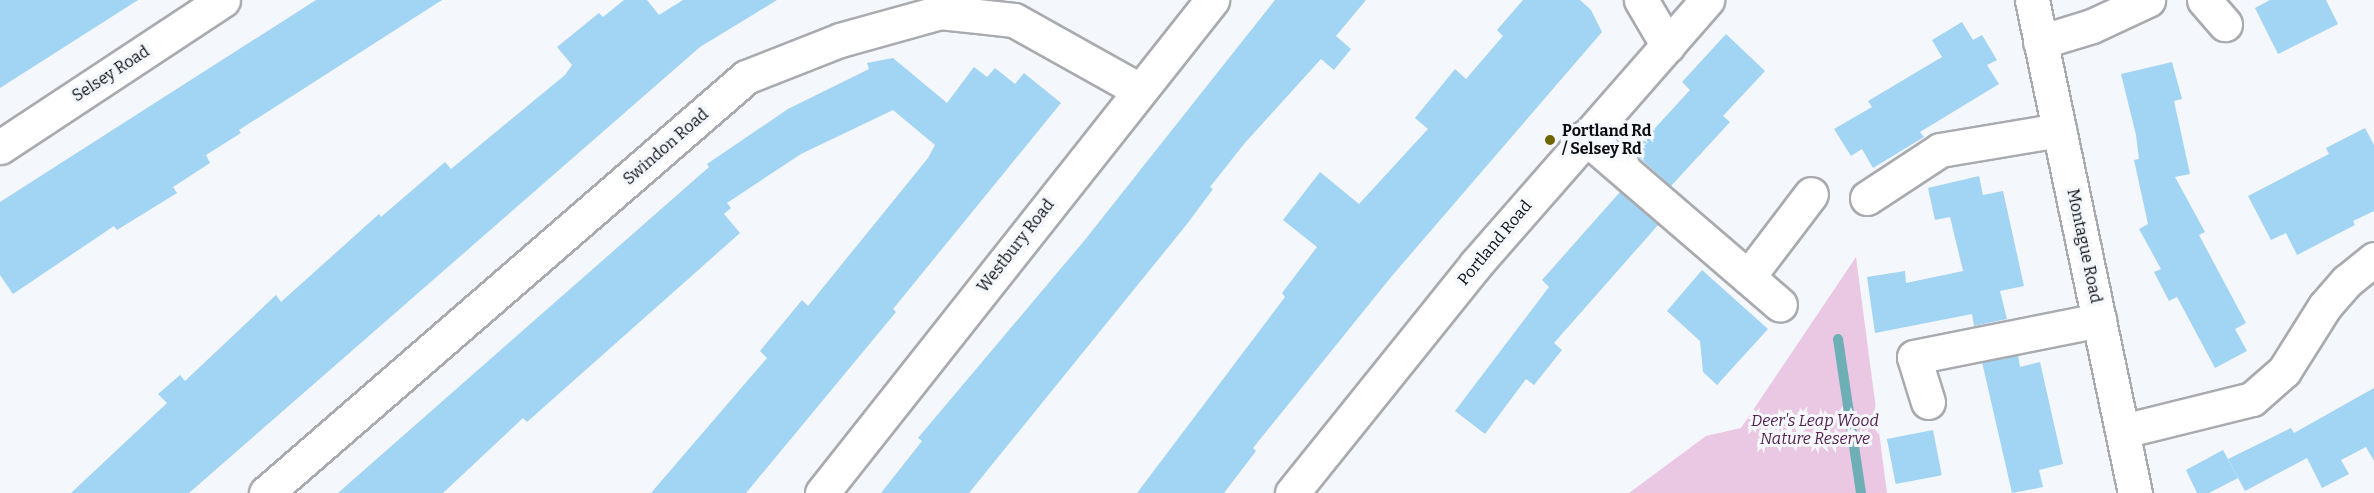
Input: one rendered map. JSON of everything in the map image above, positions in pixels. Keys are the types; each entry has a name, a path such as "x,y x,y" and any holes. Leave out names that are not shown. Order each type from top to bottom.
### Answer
{"street":[{"name":"Selsey Road","path":"0,147 222,0"},
{"name":"Westbury Road","path":"822,493 1212,0"},
{"path":"1641,0 1668,46"},
{"name":"Portland Road","path":"1292,493 1476,264 1707,0"},
{"name":"Montague Road","path":"2032,0 2135,493"},
{"path":"2040,42 2092,26 2148,0"},
{"path":"2204,0 2225,24"},
{"name":"Swindon Road","path":"266,493 747,77 840,40 940,12 1014,20 1139,90"},
{"path":"1867,198 1940,150 2059,130"},
{"path":"1585,137 1780,304"},
{"path":"1748,278 1811,194"},
{"path":"2123,431 2252,399 2284,371 2325,306 2347,281 2374,259"},
{"path":"1928,402 1914,357 2099,320"}],"green space":[{"name":"Deer's Leap Wood Nature Reserve","path":"1856,257 1887,493 1629,493 1706,436 1741,428"}],"building":[{"path":"0,0 138,0 0,88"},
{"path":"316,0 442,0 239,130 241,133 206,155 210,163 173,187 177,193 117,230 114,226 13,294 0,275 0,202"},
{"path":"624,0 647,0 659,15 683,0 777,0 700,47 189,493 71,493 167,403 158,394 180,375 185,381 276,295 281,302 379,214 381,217 445,162 451,169 565,75 572,65 557,47 599,13 603,17"},
{"path":"1275,0 1366,0 1336,36 1351,49 1334,70 1321,59 1244,144 1210,187 1213,189 1187,224 969,493 881,493 922,441 918,438 1084,241"},
{"path":"1523,0 1580,0 1591,10 1602,32 1391,277 1253,448 1256,451 1224,493 1137,493 1285,297 1282,293 1317,247 1283,220 1320,172 1359,204 1428,129 1415,118 1455,69 1466,79 1503,36 1497,30"},
{"path":"2270,0 2326,0 2338,24 2278,54 2255,8"},
{"path":"1962,22 1973,40 1982,35 1997,60 1987,65 1999,84 1920,132 1924,137 1873,168 1862,149 1851,156 1834,129 1872,107 1868,101 1942,57 1932,40"},
{"path":"1726,34 1765,71 1723,116 1730,122 1671,186 1633,152 1690,90 1682,82"},
{"path":"893,58 947,103 974,67 987,77 995,68 1015,84 1024,73 1061,103 893,309 896,312 746,493 651,493 767,358 760,351 802,300 808,306 928,158 935,145 893,110 801,154 727,203 731,208 724,214 740,233 527,422 523,418 443,493 338,493 709,167 707,164 788,109 869,69 867,63"},
{"path":"2172,62 2182,99 2174,101 2190,174 2175,177 2205,232 2199,235 2246,323 2235,329 2247,351 2215,368 2177,297 2169,301 2154,272 2161,269 2139,229 2148,224 2134,160 2139,159 2136,135 2121,74"},
{"path":"2365,128 2374,145 2374,211 2353,221 2355,225 2297,255 2286,233 2271,240 2248,196 2329,154 2326,148"},
{"path":"1979,176 1983,195 2003,191 2024,286 2000,291 2007,319 1974,326 1972,314 1875,333 1867,277 1905,271 1906,283 1963,271 1950,217 1935,220 1928,188"},
{"path":"1620,192 1658,225 1554,343 1562,350 1534,385 1526,379 1485,434 1455,411 1549,287 1542,280"},
{"path":"1702,270 1768,329 1717,385 1703,372 1700,341 1667,311"},
{"path":"2018,355 2020,367 2040,362 2063,464 2039,470 2043,487 2012,493 1982,362"},
{"path":"2374,388 2374,461 2366,447 2341,460 2349,474 2322,488 2307,458 2245,491 2228,459 2291,428 2294,433"},
{"path":"1933,430 1942,475 1896,484 1887,439"},
{"path":"2223,450 2238,478 2209,493 2197,493 2186,470"}],"waterway":[{"path":"1838,339 1861,493"}],"place":[{"name":"Portland Rd / Selsey Rd","path":"1550,140"}]}
